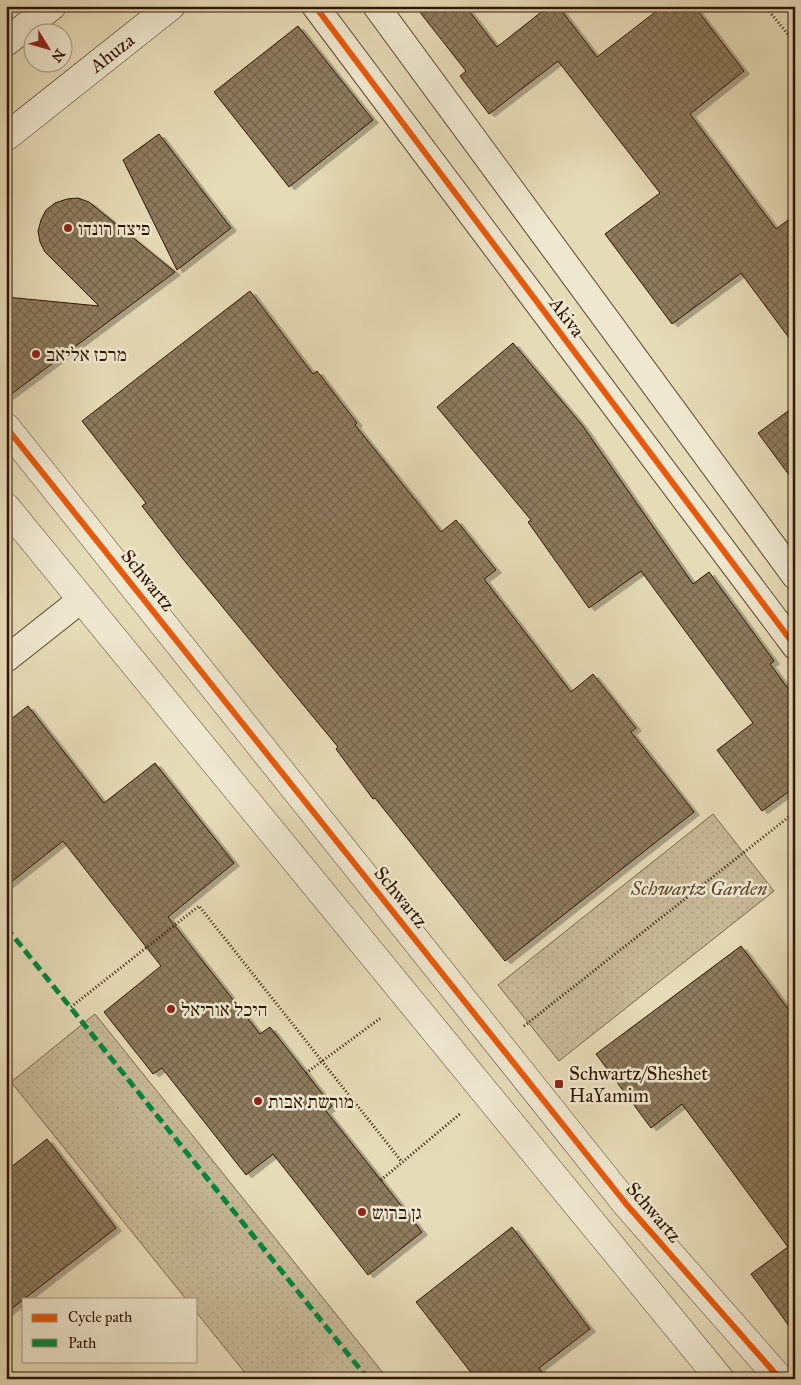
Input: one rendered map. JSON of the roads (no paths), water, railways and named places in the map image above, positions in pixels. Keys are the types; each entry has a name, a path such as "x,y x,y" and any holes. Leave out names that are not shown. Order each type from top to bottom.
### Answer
{"street":[{"path":"6,42 52,6"},
{"name":"Ahuza","path":"6,137 171,6"},
{"name":"Akiva","path":"315,6 795,646"},
{"name":"Akiva","path":"376,6 795,576"},
{"name":"Schwartz","path":"6,427 628,1204 780,1379"},
{"path":"6,507 487,1092 720,1379"},
{"path":"6,659 82,599"}],"place":[{"name":"פיצה רונדו","path":"68,228"},
{"name":"מרכז אליאב","path":"36,354"},
{"name":"היכל אוריאל","path":"171,1009"},
{"name":"Schwartz/Sheshet HaYamim","path":"559,1084"},
{"name":"מורשת אבות","path":"258,1101"},
{"name":"גן ברוש","path":"362,1212"}],"park label":[{"name":"Schwartz Garden","path":"699,888"}]}
